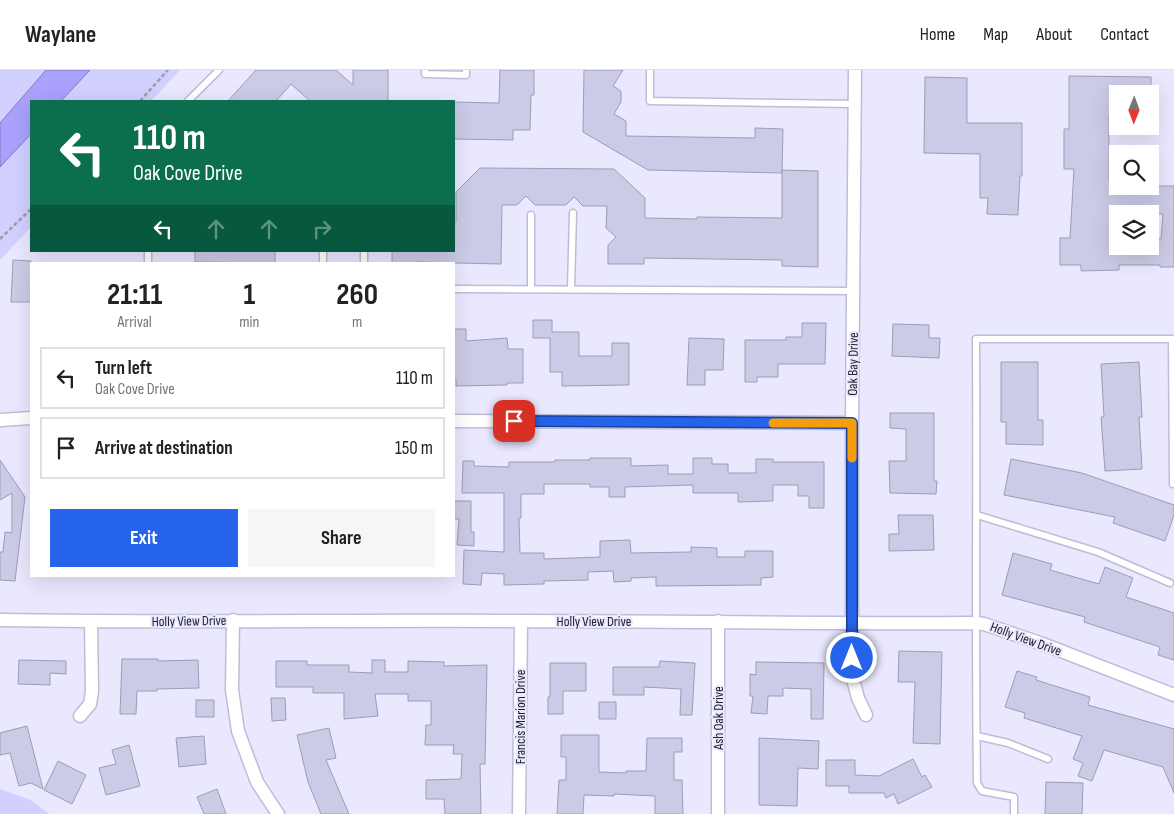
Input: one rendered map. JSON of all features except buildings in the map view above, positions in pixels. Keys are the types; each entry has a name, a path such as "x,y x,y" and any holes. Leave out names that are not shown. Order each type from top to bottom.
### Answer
{"street":[{"name":"Oak Bay Drive","path":"855,70 852,676 858,698 866,714"},
{"path":"0,420 30,418"},
{"path":"455,421 852,423"},
{"name":"Holly View Drive","path":"0,620 91,622 234,620 975,623 984,624 1043,644 1174,696"},
{"path":"234,620 232,690 238,731 257,782 278,814"},
{"name":"Francis Marion Drive","path":"519,814 521,621"},
{"name":"Ash Oak Drive","path":"718,621 718,814"},
{"path":"80,716 90,704 91,697 91,622"}],"lane":[{"path":"189,100 220,70"},
{"path":"426,70 425,74 466,75 466,70"},
{"path":"650,70 650,101 855,104"},
{"path":"571,289 573,213"},
{"path":"531,215 531,289"},
{"path":"455,290 854,291"},
{"path":"1014,814 1014,797 982,791 977,783 975,623 977,514 976,339 1173,339 1173,484"},
{"path":"977,514 1098,552 1170,583"},
{"path":"976,736 1008,743 1048,759"}],"path":[{"path":"141,100 168,70"},
{"path":"0,240 30,210"}],"shaded area":[{"path":"0,70 180,70 152,100 30,100 30,228 0,260"},
{"path":"46,70 90,70 62,100 30,100 30,135 0,167 0,123"},
{"path":"0,789 31,800 49,814 0,814"}],"slow traffic":[{"path":"773,423 852,423 852,458"}],"route":[{"path":"514,421 852,423 852,658"}]}
